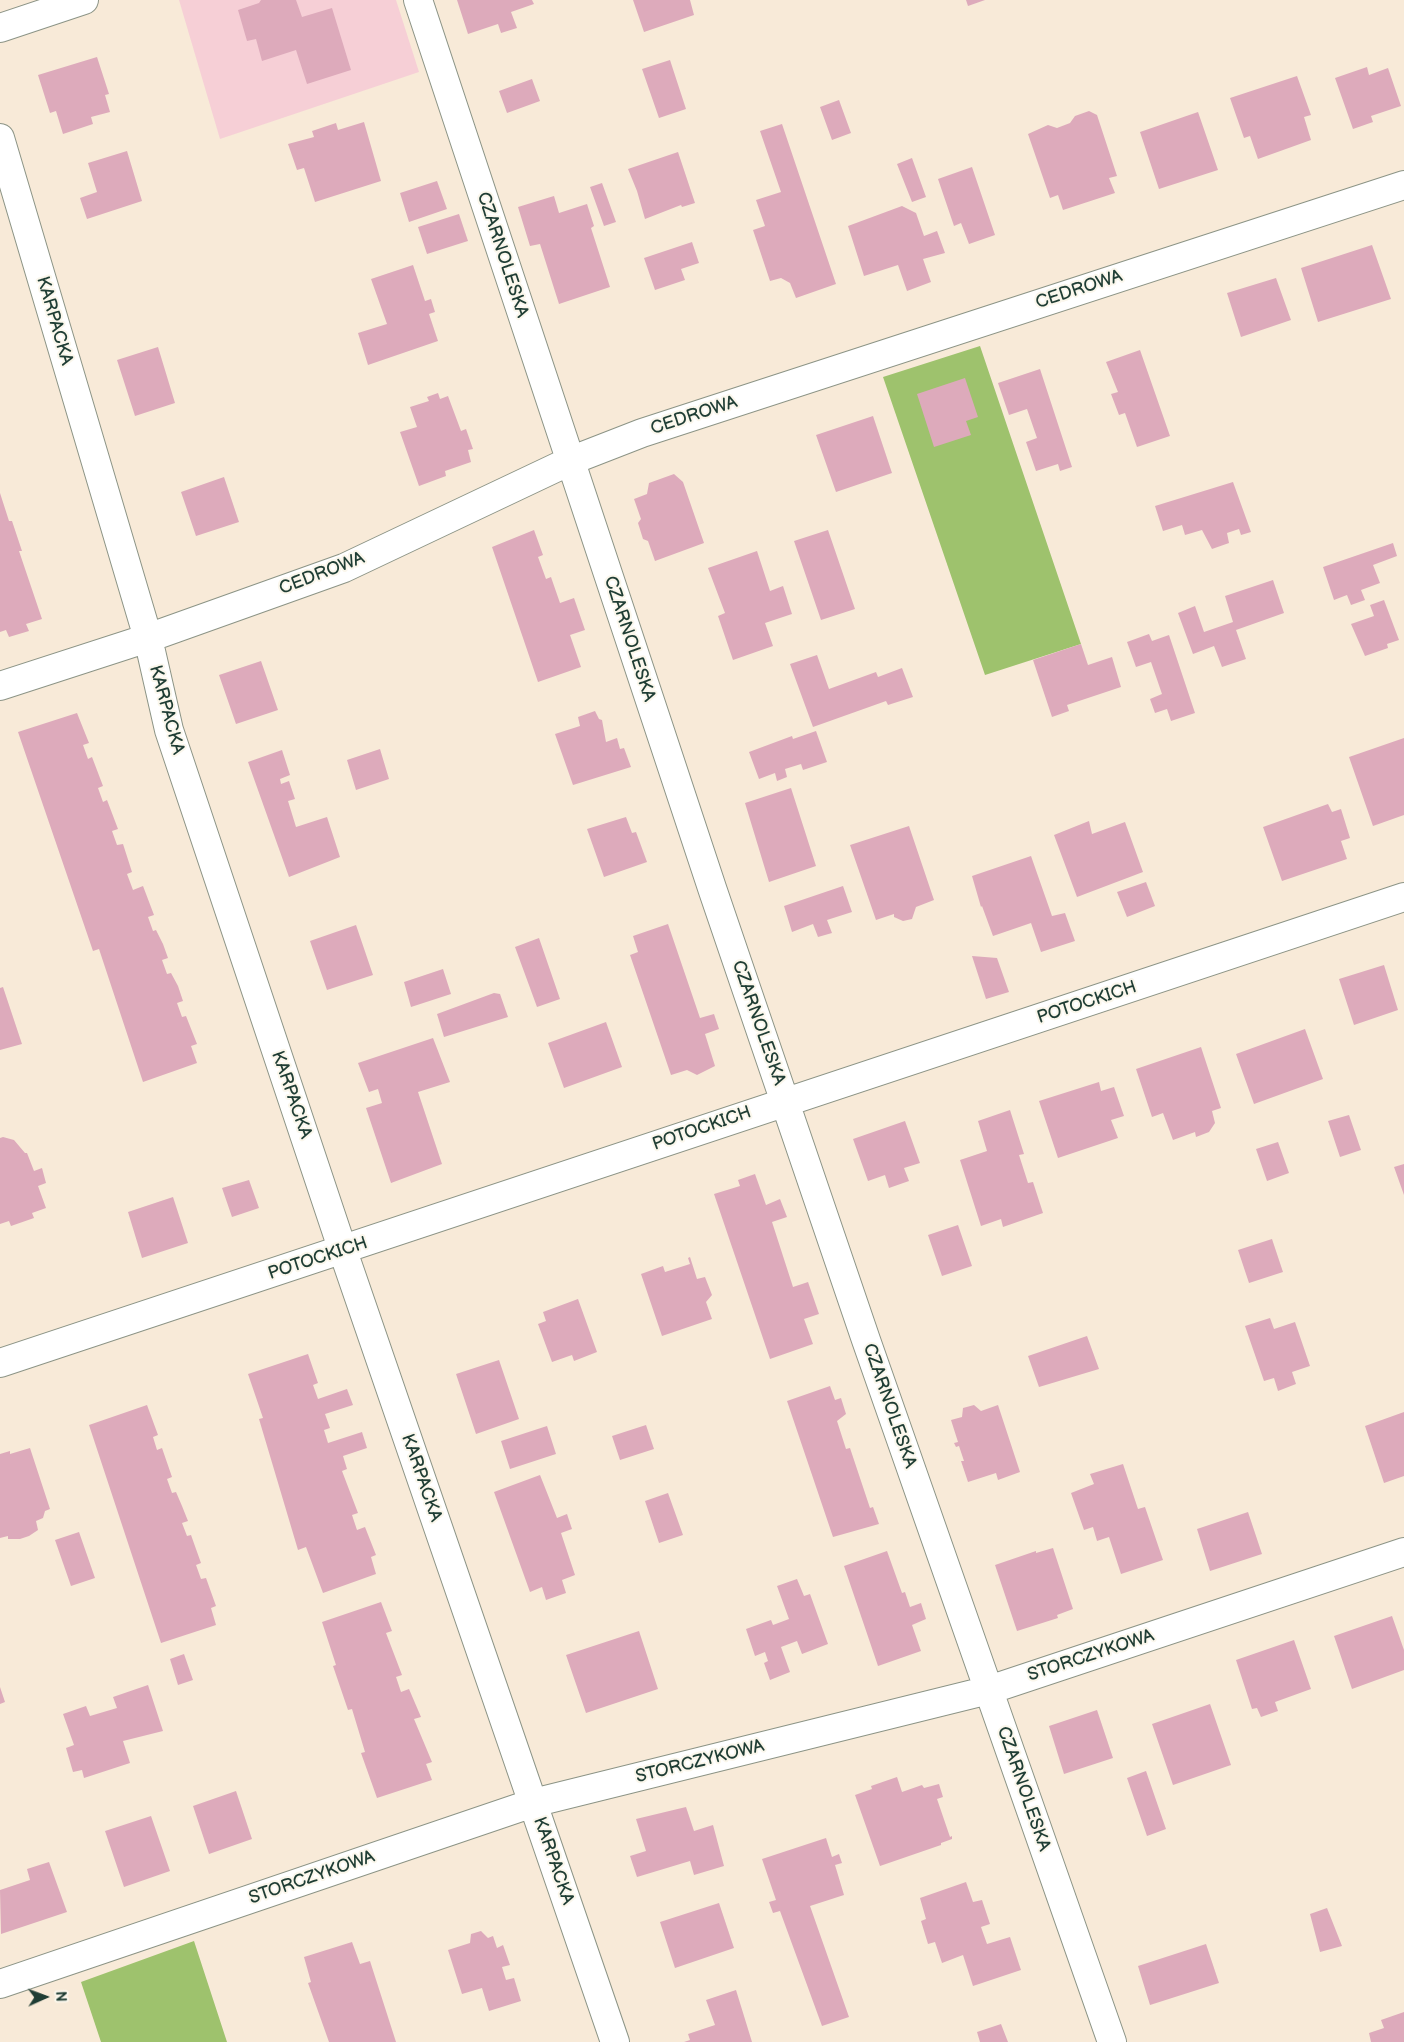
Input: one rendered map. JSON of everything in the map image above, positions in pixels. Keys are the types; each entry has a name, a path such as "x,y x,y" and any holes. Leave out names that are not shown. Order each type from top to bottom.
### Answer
{"street":[{"path":"0,28 84,0"},
{"name":"CZARNOLESKA","path":"418,0 785,1102 1112,2042"},
{"name":"KARPACKA","path":"0,138 148,638 169,730 343,1251 615,2042"},
{"name":"CEDROWA","path":"0,686 148,638 344,568 570,461 642,433 1404,185"},
{"name":"POTOCKICH","path":"0,1363 343,1251 1404,896"},
{"name":"STORCZYKOWA","path":"0,1984 533,1803 989,1690 1404,1552"}],"shaded area":[{"path":"179,0 396,0 419,72 220,139"}],"green space":[{"path":"980,346 1081,644 985,675 883,377"},
{"path":"194,1941 227,2042 101,2042 81,1982"}],"building":[{"path":"261,0 296,0 302,17 332,8 351,70 307,84 296,50 262,61 256,39 247,41 238,10 259,3"},
{"path":"457,0 532,0 534,4 511,12 517,28 501,33 498,24 468,34"},
{"path":"633,0 690,0 694,15 644,32"},
{"path":"966,0 985,0 968,6"},
{"path":"97,57 109,94 105,95 110,112 91,117 93,124 63,134 56,111 50,113 38,75"},
{"path":"670,60 686,109 659,118 642,69"},
{"path":"1367,67 1369,75 1388,68 1401,106 1371,116 1373,122 1353,129 1335,78"},
{"path":"1297,76 1311,115 1304,117 1311,140 1258,159 1250,136 1244,138 1230,98"},
{"path":"532,79 540,101 507,113 499,91"},
{"path":"839,100 851,133 832,140 820,107"},
{"path":"1089,111 1097,115 1117,176 1109,178 1115,193 1063,210 1058,195 1050,198 1028,134 1048,125 1057,128 1070,123 1075,116"},
{"path":"1198,112 1218,170 1159,189 1140,132"},
{"path":"364,122 381,181 315,202 304,168 297,170 288,144 314,137 312,131 336,123 338,130"},
{"path":"782,124 836,284 796,298 790,283 781,278 770,281 753,230 765,226 756,200 781,192 760,131"},
{"path":"127,151 142,201 87,219 80,198 97,192 88,163"},
{"path":"678,152 695,203 682,207 681,205 645,219 628,169"},
{"path":"912,158 926,197 912,202 897,164"},
{"path":"972,167 995,235 969,244 961,223 954,226 938,179"},
{"path":"437,181 447,209 409,222 400,193"},
{"path":"602,183 616,222 604,226 590,187"},
{"path":"554,196 559,213 587,204 594,226 591,228 610,287 559,304 540,244 530,246 518,207"},
{"path":"902,206 916,213 924,236 937,231 945,253 923,259 931,282 907,291 898,265 864,276 848,226"},
{"path":"459,214 468,241 427,254 418,227"},
{"path":"692,242 699,263 681,269 685,280 655,290 644,258"},
{"path":"1372,245 1391,299 1318,322 1301,268"},
{"path":"413,265 425,301 431,299 435,312 429,314 438,341 368,365 358,333 387,324 371,279"},
{"path":"1276,278 1291,320 1241,337 1227,293"},
{"path":"158,347 175,403 135,416 117,360"},
{"path":"1140,350 1170,436 1137,447 1125,413 1119,415 1111,394 1118,392 1106,362"},
{"path":"1040,369 1072,467 1060,471 1058,464 1036,471 1026,442 1037,438 1027,409 1009,415 998,383"},
{"path":"965,378 978,417 966,421 971,435 934,447 917,394"},
{"path":"438,393 440,399 448,396 461,431 466,429 473,449 468,450 471,462 445,471 446,476 419,486 400,432 417,427 410,407 429,401 427,397"},
{"path":"873,416 892,473 836,492 816,435"},
{"path":"674,474 683,482 704,543 655,561 648,541 643,539 638,523 641,519 634,499 647,494 649,483"},
{"path":"224,477 239,522 196,536 181,492"},
{"path":"1233,482 1251,532 1241,535 1239,529 1227,533 1229,543 1212,549 1202,530 1185,535 1182,525 1163,531 1155,506"},
{"path":"0,493 9,521 12,521 22,551 19,551 42,619 26,624 29,631 9,637 6,630 0,632"},
{"path":"534,530 543,555 538,557 546,579 551,577 560,603 574,598 585,630 570,635 581,667 538,682 492,547"},
{"path":"828,530 855,609 821,620 794,541"},
{"path":"1393,543 1397,556 1373,565 1380,583 1361,590 1365,600 1351,605 1347,595 1334,600 1323,567"},
{"path":"757,551 770,591 783,586 792,614 765,623 773,646 733,660 718,616 725,613 708,568"},
{"path":"1273,580 1284,613 1236,630 1246,659 1222,667 1214,646 1193,654 1178,613 1195,606 1204,632 1233,622 1225,596"},
{"path":"1384,600 1399,640 1387,644 1388,648 1365,656 1351,624 1374,616 1370,605"},
{"path":"1149,634 1152,641 1169,635 1195,713 1171,721 1167,709 1155,713 1150,699 1162,694 1151,662 1136,667 1127,642"},
{"path":"1081,644 1088,665 1112,657 1121,687 1067,705 1069,711 1052,717 1033,660"},
{"path":"817,655 829,689 876,672 878,677 902,668 913,697 888,705 886,701 813,727 790,664"},
{"path":"261,661 278,710 236,724 219,675"},
{"path":"595,711 599,719 602,720 606,742 617,738 620,749 624,748 631,767 573,785 555,734 580,726 578,717"},
{"path":"77,713 89,743 83,745 88,759 92,757 103,786 98,788 103,802 107,800 118,829 112,831 117,845 123,844 132,872 127,874 133,890 143,886 154,915 148,917 153,931 156,930 163,944 168,958 162,960 167,974 171,973 178,986 183,1001 177,1003 182,1017 186,1016 197,1044 191,1046 197,1063 143,1082 99,949 93,951 18,732"},
{"path":"816,731 827,762 803,770 801,764 785,769 787,777 777,781 775,773 759,779 749,752 792,736 793,739"},
{"path":"1404,738 1404,815 1373,826 1349,757"},
{"path":"380,749 389,779 356,790 347,760"},
{"path":"282,750 290,775 280,779 281,784 289,781 295,799 288,801 296,827 327,817 340,857 289,877 248,762"},
{"path":"791,788 816,866 769,882 745,803"},
{"path":"1328,804 1332,812 1341,809 1350,838 1341,841 1347,859 1282,881 1263,827"},
{"path":"626,817 632,833 636,832 647,862 604,877 587,829"},
{"path":"1089,821 1092,834 1125,822 1143,872 1077,897 1054,835"},
{"path":"909,826 934,900 916,907 912,919 903,921 894,917 894,914 876,920 850,845"},
{"path":"1031,856 1052,916 1065,913 1075,941 1041,952 1031,923 993,936 981,907 972,876"},
{"path":"1146,882 1155,906 1127,917 1117,892"},
{"path":"843,886 852,912 827,920 832,933 818,937 813,924 792,932 784,906"},
{"path":"668,924 700,1018 714,1014 719,1029 705,1034 715,1066 697,1075 687,1070 671,1075 630,955 638,952 633,936"},
{"path":"356,925 373,975 327,990 310,941"},
{"path":"539,938 560,999 537,1007 515,947"},
{"path":"972,956 997,958 1009,992 986,999"},
{"path":"1384,965 1398,1010 1354,1025 1339,979"},
{"path":"443,969 451,994 411,1007 404,982"},
{"path":"3,987 22,1044 0,1050 0,988"},
{"path":"494,993 500,994 508,1017 444,1037 437,1014"},
{"path":"606,1022 622,1067 564,1088 548,1043"},
{"path":"1305,1029 1323,1079 1254,1104 1236,1054"},
{"path":"433,1038 450,1082 418,1092 442,1164 391,1183 366,1108 382,1103 378,1089 369,1092 358,1063"},
{"path":"1201,1047 1221,1108 1212,1111 1215,1123 1209,1132 1196,1137 1195,1132 1173,1140 1163,1113 1152,1117 1136,1069"},
{"path":"1099,1082 1101,1091 1114,1087 1124,1116 1111,1120 1118,1138 1058,1158 1039,1101"},
{"path":"1010,1110 1024,1154 1019,1155 1028,1183 1033,1182 1043,1213 1003,1227 1001,1219 981,1226 960,1160 987,1151 978,1121"},
{"path":"1349,1115 1361,1150 1340,1157 1328,1121"},
{"path":"905,1121 920,1163 904,1168 909,1181 889,1188 885,1175 868,1181 853,1139"},
{"path":"0,1138 14,1140 27,1153 34,1171 42,1168 46,1183 38,1186 46,1208 32,1213 34,1218 11,1226 9,1221 0,1224"},
{"path":"1278,1142 1289,1173 1267,1181 1256,1149"},
{"path":"1404,1164 1404,1195 1394,1167"},
{"path":"755,1174 766,1205 780,1199 787,1217 772,1222 793,1287 808,1282 819,1314 804,1319 813,1344 770,1359 714,1194 740,1186 738,1180"},
{"path":"249,1180 259,1208 232,1217 222,1188"},
{"path":"173,1197 188,1243 142,1258 128,1212"},
{"path":"958,1225 972,1266 942,1276 928,1235"},
{"path":"1272,1239 1283,1272 1249,1283 1238,1250"},
{"path":"690,1257 697,1279 705,1277 712,1295 706,1302 712,1319 662,1336 641,1274 663,1266 665,1272 690,1264 688,1258"},
{"path":"578,1299 597,1352 574,1361 572,1355 552,1362 538,1324 546,1321 543,1312"},
{"path":"1270,1318 1274,1329 1295,1322 1310,1366 1292,1372 1296,1384 1278,1391 1274,1378 1264,1381 1245,1326"},
{"path":"1087,1336 1099,1369 1039,1387 1028,1356"},
{"path":"308,1354 318,1383 313,1385 318,1399 347,1389 353,1405 325,1414 330,1428 324,1430 328,1443 362,1432 367,1448 343,1456 347,1469 342,1471 358,1513 352,1515 357,1530 365,1527 376,1555 371,1557 376,1574 323,1593 306,1547 298,1550 259,1419 263,1418 248,1374"},
{"path":"499,1360 519,1419 476,1434 456,1374"},
{"path":"830,1386 835,1400 841,1398 846,1414 837,1421 846,1449 850,1448 870,1508 873,1507 879,1524 833,1537 787,1401"},
{"path":"147,1405 158,1435 153,1437 157,1450 162,1448 172,1477 167,1479 172,1493 176,1492 182,1506 188,1521 182,1523 187,1536 191,1535 201,1563 196,1565 201,1579 206,1578 216,1606 211,1608 216,1625 161,1643 89,1425"},
{"path":"974,1405 981,1411 998,1405 1020,1472 998,1480 996,1473 968,1482 961,1461 964,1461 959,1446 956,1447 954,1443 958,1442 951,1420 962,1417 963,1408"},
{"path":"1404,1412 1404,1476 1384,1483 1365,1426"},
{"path":"646,1425 654,1449 620,1460 612,1436"},
{"path":"547,1426 556,1454 510,1469 501,1441"},
{"path":"30,1448 50,1509 45,1511 43,1518 36,1521 38,1530 29,1536 20,1539 8,1539 8,1536 0,1538 0,1454 10,1451 10,1454"},
{"path":"1123,1464 1138,1509 1145,1507 1163,1560 1121,1574 1109,1537 1097,1541 1093,1527 1084,1530 1071,1493 1094,1484 1090,1474"},
{"path":"540,1475 557,1518 567,1514 572,1529 561,1533 575,1575 562,1580 566,1593 546,1600 542,1587 530,1592 494,1492"},
{"path":"668,1493 683,1535 659,1543 645,1501"},
{"path":"1248,1512 1262,1554 1210,1571 1197,1529"},
{"path":"79,1532 95,1578 71,1586 55,1540"},
{"path":"1053,1548 1073,1609 1057,1615 1058,1618 1017,1631 995,1565 1036,1551 1036,1553"},
{"path":"887,1551 902,1593 905,1592 910,1607 921,1603 926,1619 912,1625 921,1651 878,1666 844,1566"},
{"path":"797,1579 804,1596 810,1594 828,1644 802,1654 797,1641 781,1647 790,1672 770,1680 764,1663 768,1661 765,1652 755,1656 746,1629 771,1620 773,1625 789,1619 777,1586"},
{"path":"381,1602 392,1631 386,1633 402,1675 396,1677 401,1692 409,1689 421,1717 414,1719 432,1762 426,1764 432,1780 377,1798 361,1753 365,1752 352,1709 348,1710 333,1666 336,1665 322,1622"},
{"path":"1392,1616 1404,1650 1404,1670 1352,1689 1334,1636"},
{"path":"639,1631 658,1689 586,1713 566,1655"},
{"path":"1294,1640 1311,1689 1275,1702 1278,1711 1261,1717 1257,1708 1252,1709 1236,1660"},
{"path":"184,1654 193,1680 178,1685 170,1659"},
{"path":"148,1685 163,1731 123,1741 130,1763 84,1778 82,1770 73,1772 66,1748 74,1745 63,1714 86,1706 90,1716 117,1708 113,1697"},
{"path":"0,1687 5,1702 0,1704"},
{"path":"1210,1704 1231,1765 1173,1785 1152,1724"},
{"path":"1097,1710 1113,1758 1064,1774 1049,1726"},
{"path":"1146,1771 1166,1829 1147,1836 1127,1778"},
{"path":"897,1777 902,1792 922,1785 924,1788 939,1784 943,1797 937,1799 952,1839 941,1843 941,1845 880,1866 855,1795 872,1789 871,1786"},
{"path":"236,1791 252,1839 209,1854 193,1806"},
{"path":"686,1807 694,1831 713,1825 724,1866 694,1875 690,1861 637,1877 630,1856 646,1851 636,1819"},
{"path":"151,1816 170,1871 124,1887 105,1831"},
{"path":"826,1838 832,1857 839,1854 842,1863 835,1865 844,1895 810,1906 849,2017 822,2026 780,1911 773,1913 769,1902 776,1900 762,1859"},
{"path":"49,1862 67,1912 1,1934 0,1890 30,1880 27,1869"},
{"path":"966,1882 973,1902 982,1900 990,1924 981,1927 987,1944 1010,1937 1021,1970 973,1986 963,1955 942,1963 935,1942 928,1944 921,1921 926,1919 920,1898"},
{"path":"719,1903 734,1948 675,1968 660,1922"},
{"path":"1327,1908 1342,1946 1320,1952 1310,1914"},
{"path":"481,1931 488,1938 493,1936 497,1948 503,1945 510,1965 502,1967 506,1980 514,1978 521,2001 489,2011 482,1988 462,1994 448,1950 470,1943 471,1934"},
{"path":"352,1942 360,1964 370,1961 396,2042 329,2042 308,1983 311,1982 304,1957"},
{"path":"1206,1944 1219,1983 1150,2005 1138,1966"},
{"path":"736,1990 752,2042 684,2042 690,2040 688,2034 715,2025 706,2000"},
{"path":"1404,2012 1404,2042 1371,2042 1369,2033 1384,2028 1381,2020"},
{"path":"1001,2024 1008,2042 980,2042 977,2032"}]}
